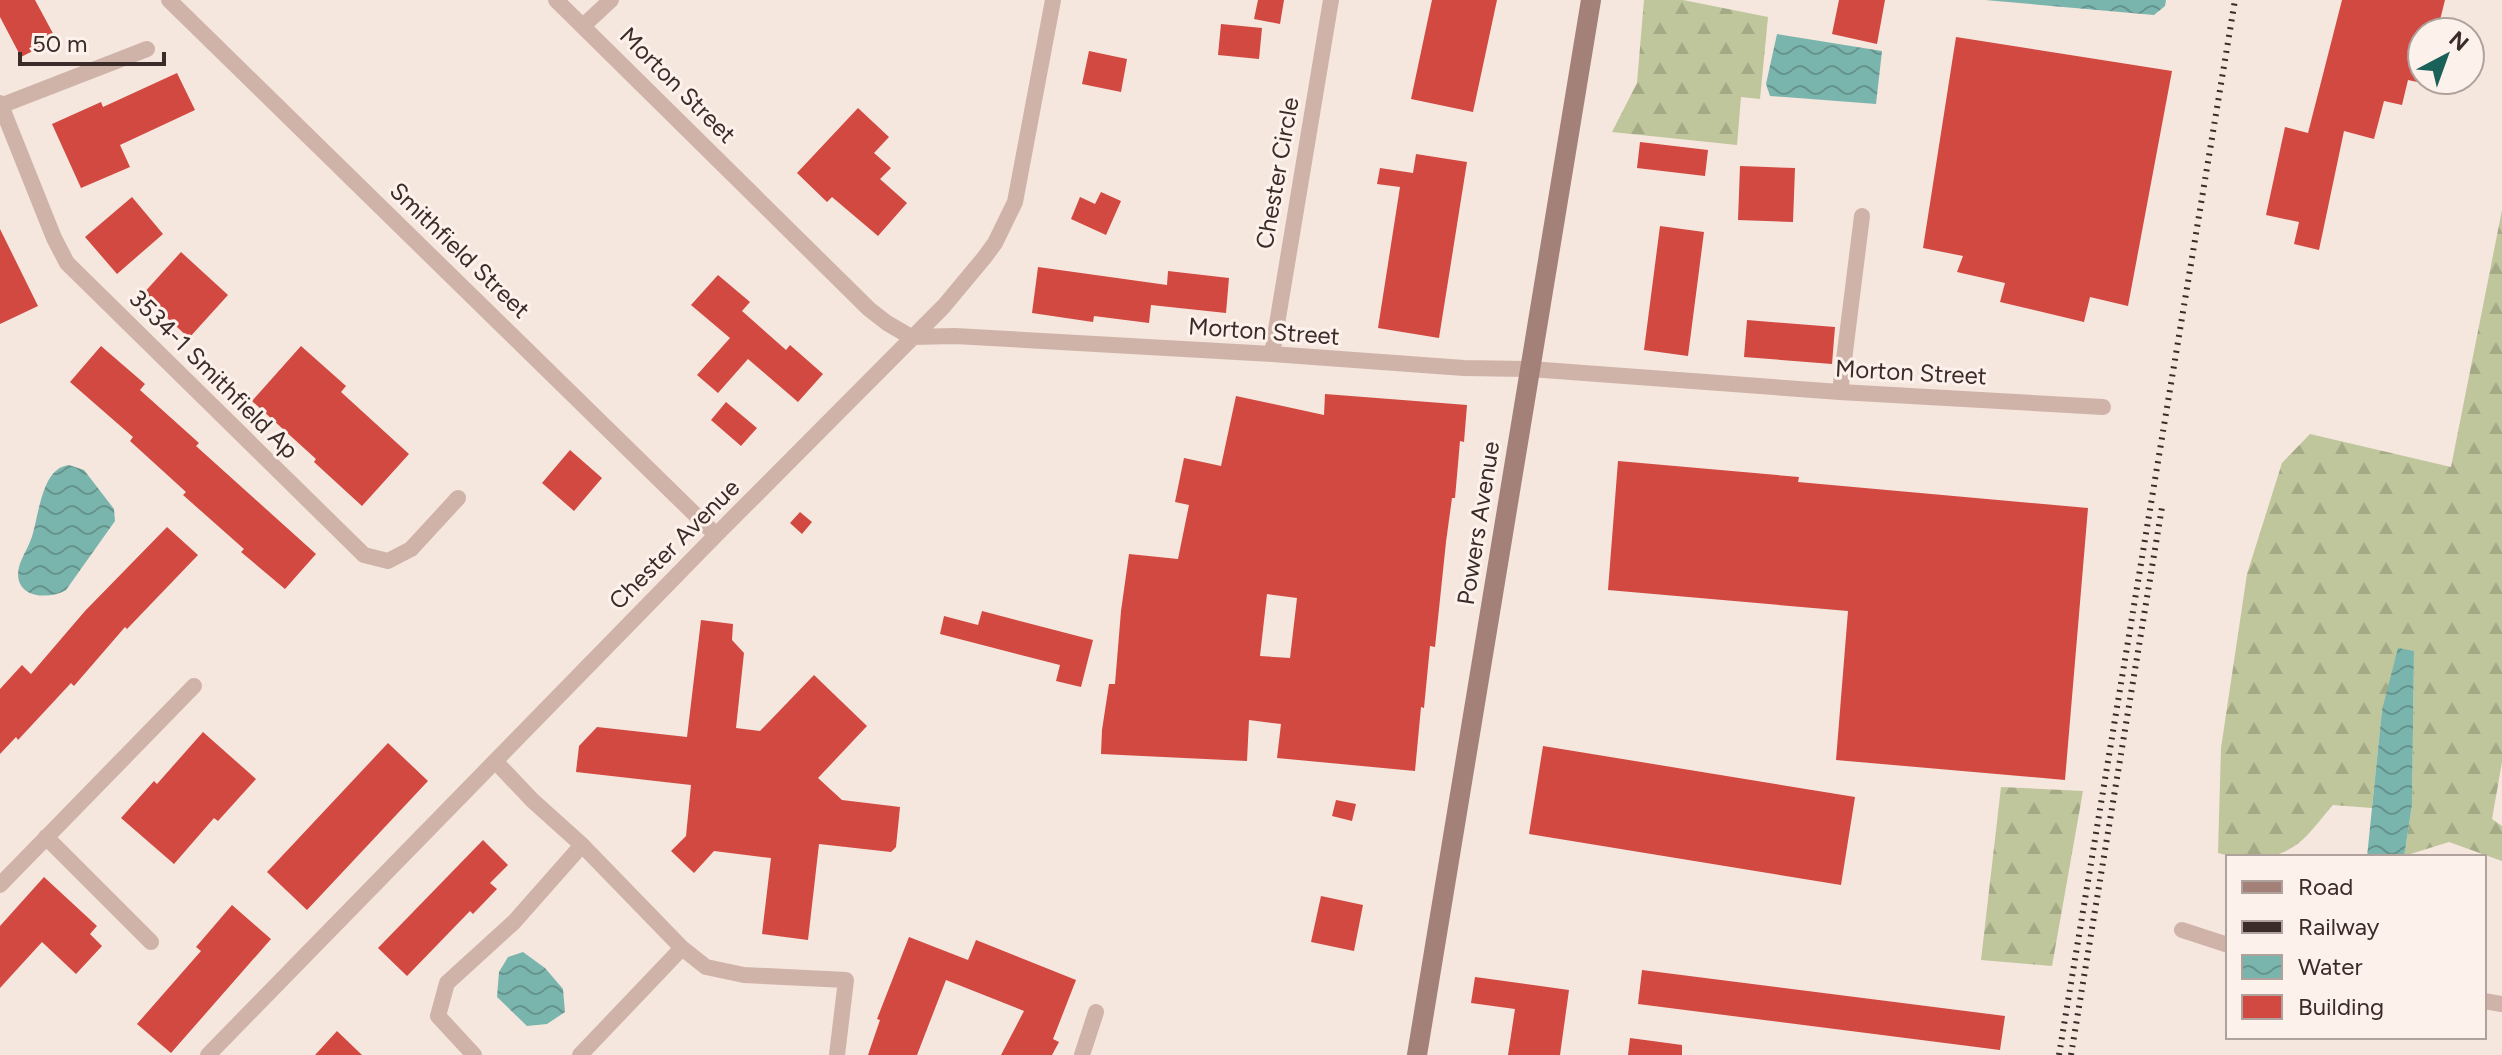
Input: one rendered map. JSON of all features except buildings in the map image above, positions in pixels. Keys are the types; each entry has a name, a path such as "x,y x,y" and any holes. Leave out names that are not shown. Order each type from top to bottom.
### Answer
{"street":[{"name":"Smithfield Street","path":"169,0 716,535"},
{"name":"Morton Street","path":"556,0 869,309 911,337 955,336 1464,368 1530,369 1840,392 2103,407"},
{"path":"583,26 611,0"},
{"name":"Chester Avenue","path":"208,1055 944,306 984,258 1015,202 1053,0"},
{"name":"Chester Circle","path":"1272,354 1331,0"},
{"name":"Powers Avenue","path":"1417,1055 1591,0"},
{"path":"0,105 147,49"},
{"name":"3534-1 Smithfield Ap","path":"0,105 67,263 364,555 388,561 411,549 458,498"},
{"path":"1840,392 1862,216"},
{"path":"0,885 194,686"},
{"path":"495,761 682,948 706,967 744,975 846,980 837,1055"},
{"path":"46,837 151,942"},
{"path":"474,1055 438,1016 447,983 514,922 582,845"},
{"path":"2182,930 2226,944"},
{"path":"580,1055 682,948"},
{"path":"1082,1055 1096,1012"}],"green space":[{"path":"1644,0 1683,0 1768,17 1760,99 1741,97 1737,145 1612,132 1637,83"},
{"path":"2502,210 2502,762 2492,819 2502,826 2502,861 2449,842 2404,855 2412,805 2414,650 2382,710 2372,808 2333,805 2299,843 2276,855 2218,853 2221,748 2247,574 2282,463 2310,434 2451,467"},
{"path":"2001,787 2083,791 2052,966 1981,960"}],"water":[{"path":"1985,0 2166,0 2165,6 2154,15"},
{"path":"1777,34 1882,51 1876,104 1770,96 1766,84"},
{"path":"69,465 84,470 114,509 115,521 66,590 50,595 33,594 21,585 19,567 32,537 48,482 58,469"},
{"path":"2398,648 2414,651 2412,805 2404,855 2367,855 2382,710"},
{"path":"523,952 545,968 563,989 565,1012 547,1024 527,1026 497,997 499,972 508,957"}],"railway":[{"path":"2059,1055 2235,0"},
{"path":"2071,1055 2162,507"}]}
